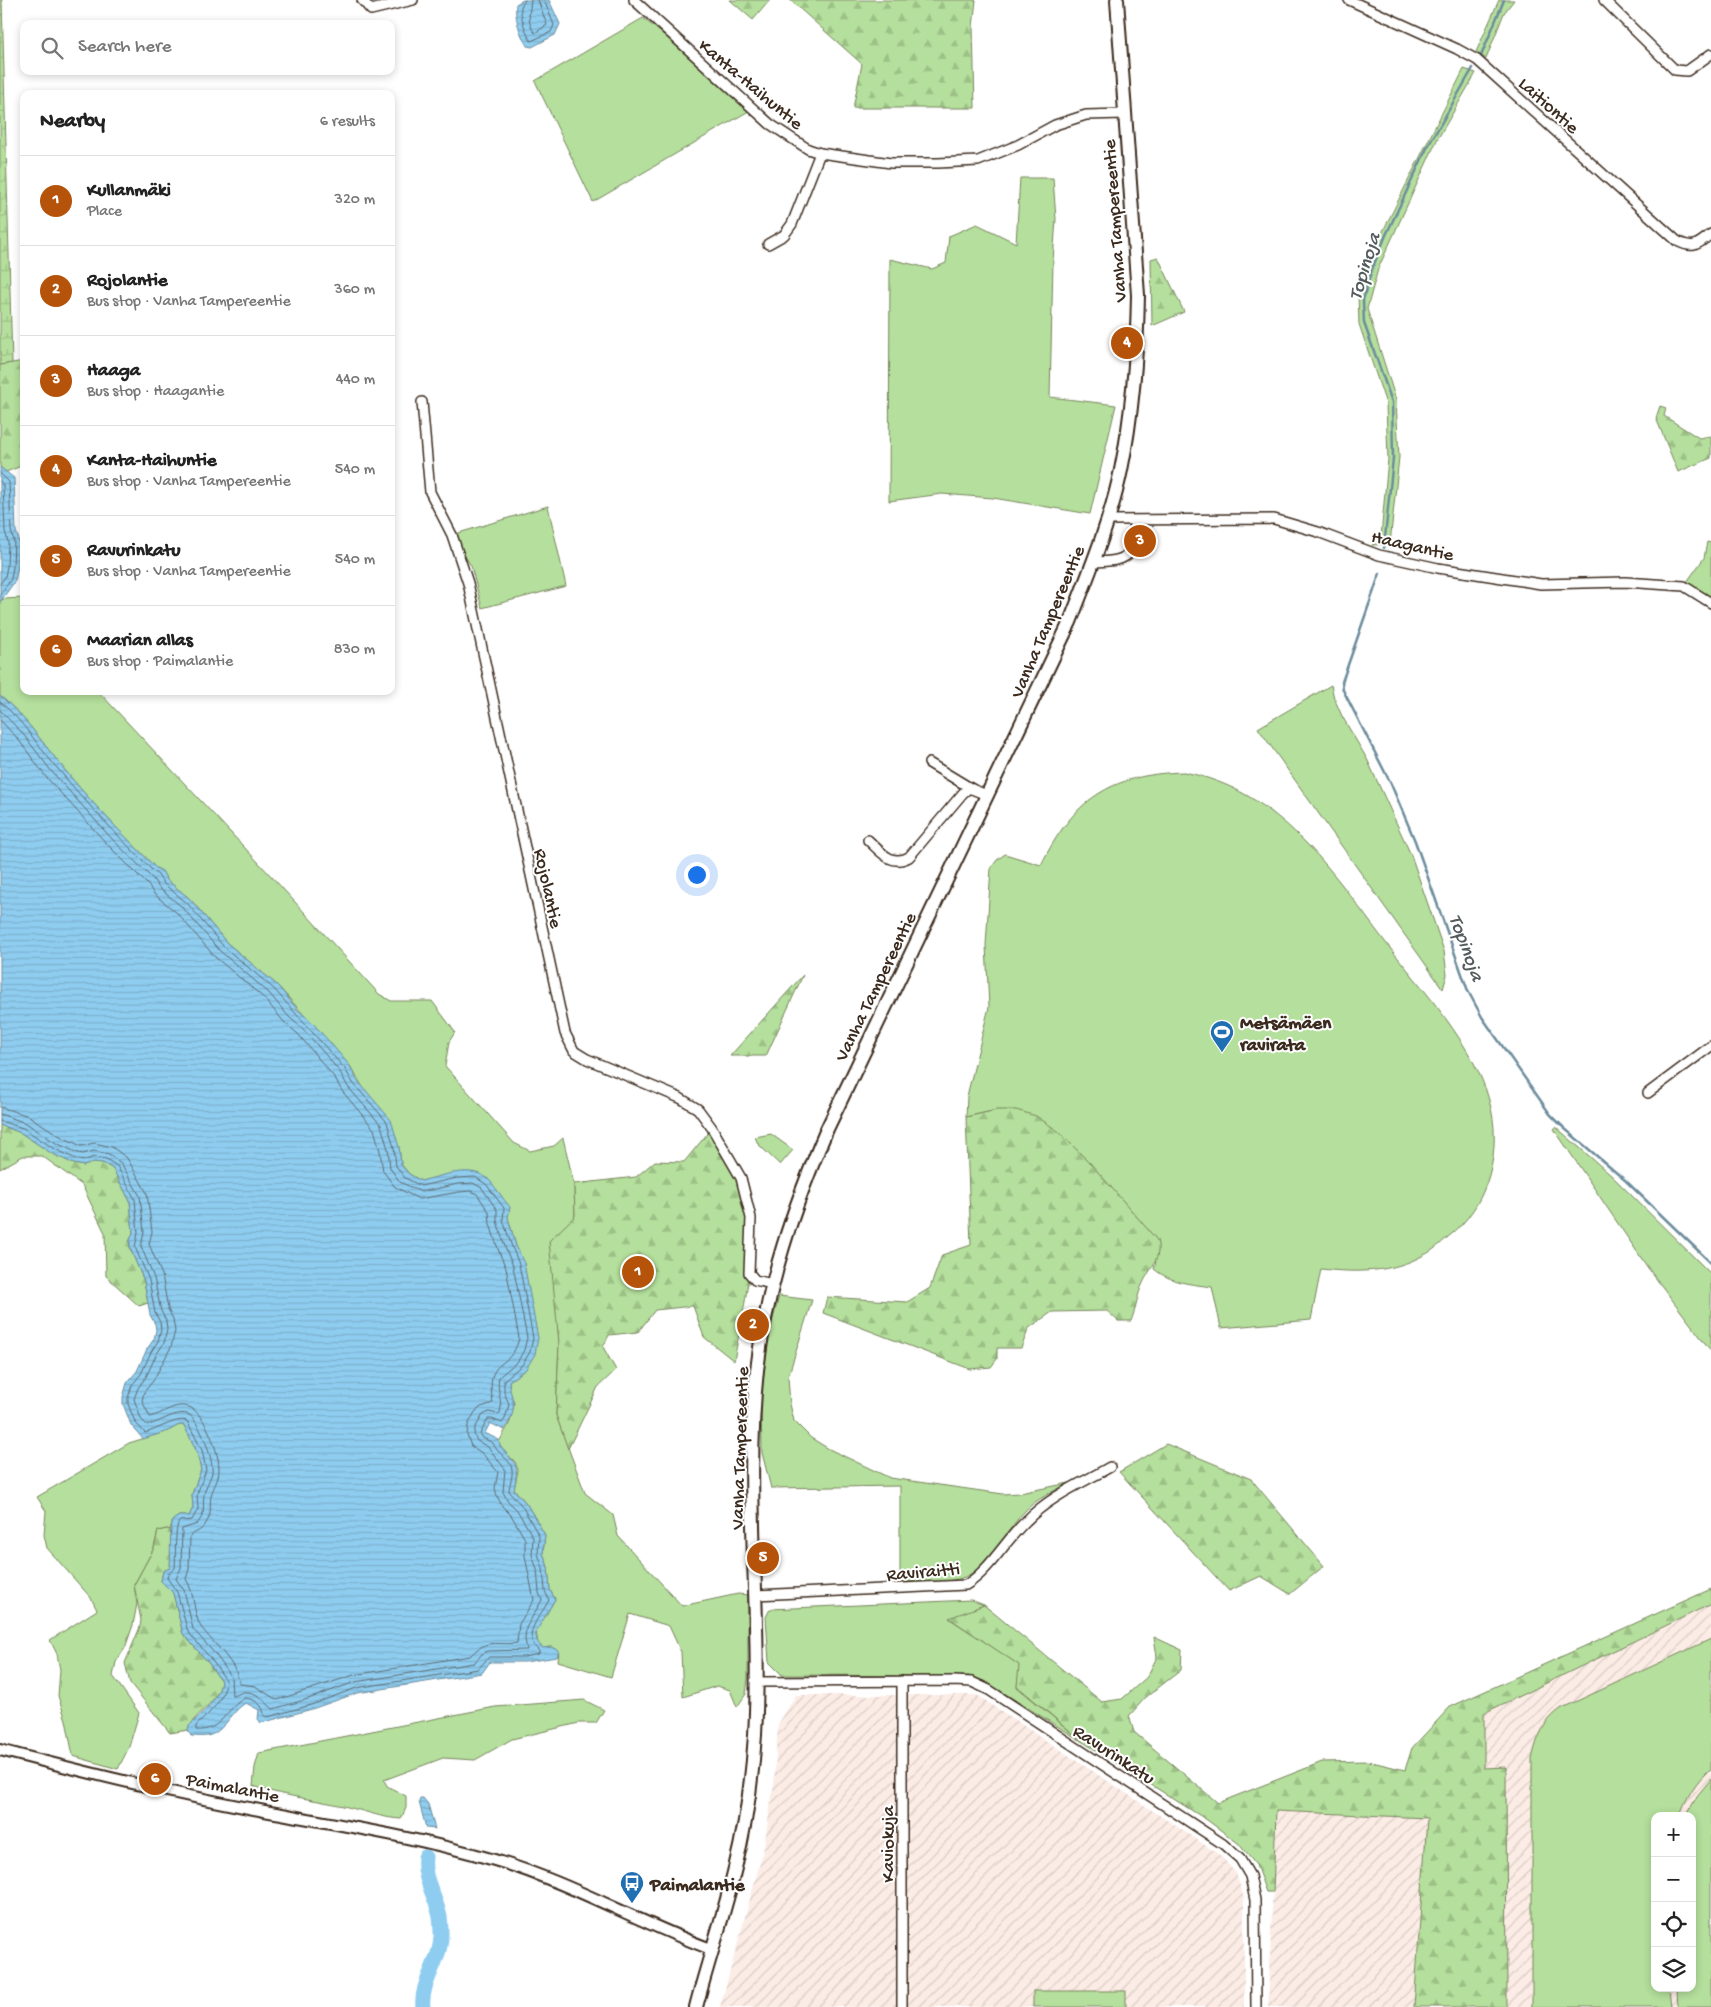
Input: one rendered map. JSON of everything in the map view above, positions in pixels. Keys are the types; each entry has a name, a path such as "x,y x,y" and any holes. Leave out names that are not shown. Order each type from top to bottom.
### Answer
{"main road":[{"name":"Vanha Tampereentie","path":"696,2007 733,1876 747,1807 755,1734 756,1682 752,1470 755,1394 772,1284 796,1203 827,1129 1058,648 1093,562 1120,471 1133,394 1138,295 1117,0"}],"street":[{"path":"362,0 371,10 413,0"},
{"name":"Kanta-Haihuntie","path":"634,0 770,124 808,149 820,153 890,163 938,163 978,160 1018,145 1055,125 1086,115 1125,114"},
{"name":"Laitiontie","path":"1349,0 1477,60 1677,241 1686,246 1695,246 1711,234"},
{"path":"1604,0 1675,70 1687,71 1711,54"},
{"path":"768,244 784,235 792,224 820,153"},
{"name":"Rojolantie","path":"422,402 430,492 452,535 468,583 565,1033 574,1051 587,1059 680,1098 698,1109 712,1128 741,1178 751,1218 749,1273 755,1280 772,1284"},
{"name":"Haagantie","path":"1107,520 1274,519 1318,532 1379,555 1438,568 1540,584 1625,582 1684,586 1711,603"},
{"path":"1093,562 1115,562 1124,559 1130,552 1134,521"},
{"path":"930,763 987,795"},
{"path":"868,840 894,862 909,857 963,793 972,788"},
{"path":"1648,1093 1711,1046"},
{"name":"Raviraitti","path":"755,1595 966,1585 981,1573 1026,1520 1044,1505 1110,1466"},
{"name":"Kaviokuja","path":"902,1681 902,2007"},
{"name":"Ravurinkatu","path":"756,1682 972,1682 989,1690 1223,1844 1240,1859 1250,1876 1256,1900 1256,2007"},
{"name":"Paimalantie","path":"0,1750 134,1785 255,1810 382,1832 492,1859 561,1884 712,1950"}],"shaded area":[{"path":"1711,1604 1711,2007 1507,2007 1506,1767 1484,1768 1484,1713"},
{"path":"796,1695 977,1695 1220,1855 1236,1873 1244,1898 1244,2007 720,2007 763,1852 774,1783 778,1724"},
{"path":"1276,1811 1427,1818 1414,2007 1268,2007"}],"green space":[{"path":"0,0 2,0 12,363 0,365"},
{"path":"730,0 770,0 753,20"},
{"path":"790,0 976,0 973,27 975,108 853,108 862,64"},
{"path":"1499,0 1514,0 1504,13 1486,59 1476,52"},
{"path":"643,18 754,108 593,202 535,81"},
{"path":"1464,69 1476,73 1437,140 1378,269 1367,309 1396,400 1399,457 1390,544 1372,545 1381,536 1388,459 1386,404 1359,324 1358,294 1368,261"},
{"path":"1020,178 1053,178 1056,219 1053,261 1050,397 1116,405 1090,514 993,498 942,494 889,501 890,259 932,269 946,263 949,236 977,224 1016,243"},
{"path":"1158,257 1184,312 1152,326 1151,259"},
{"path":"20,362 20,467 6,472 0,467 0,365"},
{"path":"1660,406 1666,408 1664,416 1699,438 1711,436 1711,458 1678,472 1656,418"},
{"path":"548,506 566,586 482,608 471,566 452,535"},
{"path":"1707,542 1711,543 1711,603 1684,586 1704,558"},
{"path":"20,598 20,695 102,695 379,994 391,1001 432,1001 455,1032 449,1042 445,1066 514,1143 530,1151 554,1146 563,1138 574,1184 575,1216 559,1343 556,1415 585,1493 613,1515 618,1536 682,1606 738,1594 748,1595 748,1678 746,1694 737,1707 730,1690 717,1686 683,1697 681,1652 669,1626 630,1614 611,1677 558,1661 559,1651 551,1647 543,1648 538,1644 536,1632 555,1599 550,1590 548,1567 543,1553 545,1535 526,1503 514,1489 518,1470 515,1462 499,1446 499,1442 510,1422 514,1403 509,1391 509,1381 526,1369 524,1263 516,1246 508,1218 457,1173 421,1181 409,1174 401,1164 399,1147 350,1066 277,985 227,943 190,899 167,880 162,871 156,868 107,817 71,778 25,720 0,696 0,602 3,599"},
{"path":"1331,685 1334,698 1342,716 1367,759 1411,855 1444,951 1447,975 1443,989 1258,728"},
{"name":"Metsämäen ravirata","path":"1184,772 1229,786 1250,797 1286,824 1318,856 1445,1018 1472,1059 1489,1100 1493,1118 1494,1137 1489,1175 1483,1193 1474,1209 1462,1224 1431,1251 1412,1261 1374,1270 1347,1271 1321,1269 1311,1320 1221,1328 1212,1287 1174,1280 1154,1269 1156,1261 997,1110 966,1117 967,1096 989,1007 986,945 991,868 1005,854 1041,865 1066,823 1097,795 1115,785 1135,778"},
{"path":"803,975 766,1056 730,1056"},
{"path":"997,1110 1016,1110 1036,1116 1058,1131 1091,1164 1157,1240 1157,1258 1141,1288 1131,1321 1118,1321 1107,1311 1052,1312 1029,1328 1021,1348 997,1348 997,1359 991,1367 970,1369 823,1313 827,1297 907,1302 930,1288 942,1255 971,1245 966,1117"},
{"path":"0,1125 21,1133 51,1153 74,1164 84,1166 94,1162 103,1163 113,1169 130,1201 133,1233 130,1240 130,1248 144,1281 148,1303 139,1306 106,1276 105,1233 82,1185 42,1156 23,1156 0,1169"},
{"path":"1556,1127 1612,1176 1711,1274 1711,1351 1648,1268 1554,1129"},
{"path":"712,1128 741,1178 751,1223 750,1270 734,1361 704,1337 693,1306 655,1310 638,1332 609,1335 603,1347 616,1370 598,1387 568,1449 556,1415 559,1343 549,1241 575,1216 574,1184 636,1177 655,1161 684,1162"},
{"path":"771,1134 793,1150 780,1165 758,1144 755,1137"},
{"path":"779,1296 812,1300 788,1377 790,1404 794,1421 811,1438 829,1449 890,1478 1003,1494 1020,1493 1069,1483 1029,1507 987,1558 972,1573 949,1581 900,1582 900,1486 771,1488 762,1453 761,1406 763,1368 769,1334"},
{"path":"179,1425 184,1425 197,1452 201,1470 192,1494 193,1508 189,1516 179,1516 173,1520 170,1530 158,1531 154,1548 134,1585 137,1604 133,1625 125,1648 116,1662 113,1676 139,1713 129,1747 118,1769 73,1756 66,1720 58,1696 60,1670 57,1654 50,1640 97,1610 91,1598 47,1548 44,1535 46,1511 37,1497 129,1443 168,1431"},
{"path":"1166,1444 1251,1479 1324,1566 1290,1594 1261,1576 1229,1591 1119,1472"},
{"path":"170,1530 172,1543 170,1568 163,1571 161,1581 173,1593 183,1634 208,1662 221,1681 212,1701 196,1717 188,1730 170,1733 130,1683 125,1663 140,1627 141,1620 134,1585 154,1548 158,1531"},
{"path":"1711,1589 1711,1604 1484,1713 1484,1768 1506,1767 1507,2007 1414,2007 1427,1818 1276,1811 1273,1892 1266,1892 1256,1865 1238,1843 1207,1820 1083,1742 1017,1686 1019,1665 949,1618 984,1605 1102,1702 1122,1699 1147,1677 1157,1657 1154,1637 1182,1650 1181,1670 1145,1698 1129,1716 1134,1732 1218,1803 1322,1762 1368,1761 1405,1770 1412,1748 1450,1707"},
{"path":"971,1600 984,1605 950,1619 1020,1665 1017,1687 1083,1742 984,1681 969,1676 782,1675 769,1662 766,1617 770,1609"},
{"path":"1711,1639 1711,1769 1692,1790 1682,1812 1651,1812 1651,1992 1669,1992 1671,2007 1532,2007 1532,1759 1542,1730 1550,1718 1562,1708"},
{"path":"584,1700 604,1710 596,1723 579,1723 512,1739 475,1760 443,1758 384,1780 387,1786 406,1796 406,1808 401,1819 385,1817 253,1786 259,1753 495,1707"},
{"path":"1711,1779 1711,2007 1678,2007 1677,1992 1696,1992 1696,1812 1688,1812 1697,1796"},
{"path":"1033,1991 1126,1991 1126,2007 1033,2007"}],"water":[{"path":"523,0 549,0 560,24 555,35 532,47 527,46 524,42 517,20 516,4"},
{"path":"0,467 14,478 16,531 19,540 18,567 15,581 0,602"},
{"path":"0,696 25,720 71,778 106,817 156,868 162,871 167,880 190,899 227,943 277,985 333,1046 350,1066 357,1080 391,1120 399,1147 401,1165 409,1174 421,1181 457,1172 475,1173 490,1181 510,1207 508,1218 516,1246 524,1263 538,1338 535,1354 526,1369 509,1381 513,1399 513,1413 508,1424 504,1430 490,1423 485,1433 499,1440 500,1446 515,1465 514,1490 526,1503 545,1535 543,1553 548,1567 550,1590 555,1599 536,1632 536,1637 538,1643 543,1648 551,1647 559,1651 557,1657 525,1662 490,1662 482,1673 357,1693 312,1709 261,1723 258,1719 259,1710 246,1703 213,1734 191,1736 188,1730 189,1726 213,1700 220,1688 221,1681 208,1662 183,1634 173,1593 161,1581 163,1571 170,1568 173,1520 179,1516 189,1516 193,1508 192,1494 201,1470 197,1452 184,1425 179,1425 168,1431 143,1439 131,1425 123,1404 127,1383 137,1371 154,1339 156,1330 150,1315 144,1281 130,1248 130,1240 133,1233 130,1201 113,1169 103,1163 94,1162 84,1166 74,1164 51,1153 21,1133 0,1125"},
{"path":"420,1798 423,1798 428,1804 435,1829 426,1828 419,1802"}],"waterway":[{"name":"Topinoja","path":"1481,56 1504,0"},
{"name":"Topinoja","path":"1384,548 1393,458 1392,402 1364,323 1363,300 1372,269 1386,235 1427,148 1473,68"},
{"name":"Topinoja","path":"1380,573 1342,682 1343,690 1391,784 1415,841 1468,991 1482,1017 1550,1114 1626,1181 1711,1263"},
{"path":"423,2007 427,1981 438,1954 441,1936 440,1917 427,1880 425,1857"}],"place":[{"name":"Kanta-Haihuntie","path":"1127,343"},
{"name":"Haaga","path":"1140,541"},
{"name":"Metsämäen ravirata","path":"1222,1053"},
{"name":"Kullanmäki","path":"638,1272"},
{"name":"Rojolantie","path":"753,1325"},
{"name":"Ravurinkatu","path":"763,1558"},
{"name":"Maarian allas","path":"155,1779"},
{"name":"Paimalantie","path":"632,1904"}]}
